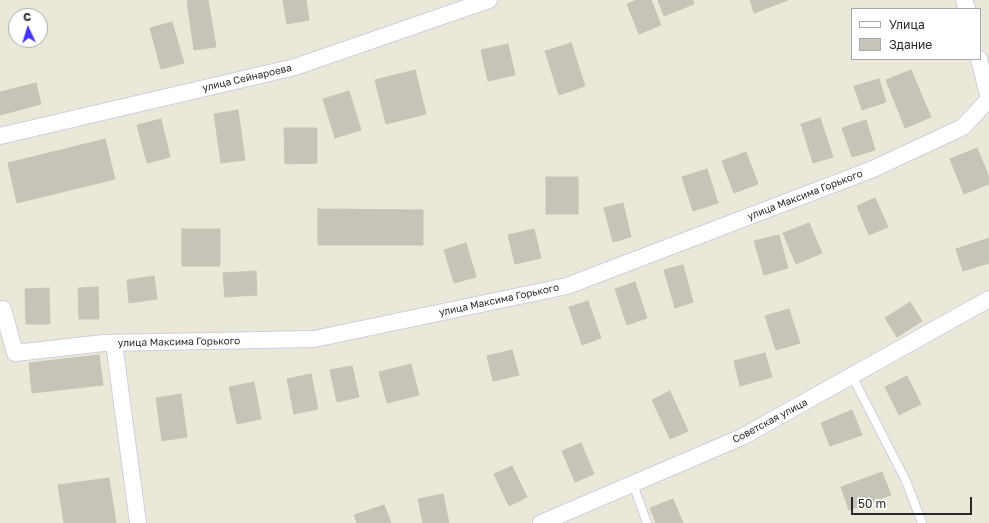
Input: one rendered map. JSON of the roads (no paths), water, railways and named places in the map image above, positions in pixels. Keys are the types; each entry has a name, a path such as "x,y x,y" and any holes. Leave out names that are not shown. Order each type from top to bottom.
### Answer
{"street":[{"name":"улица Сейнароева","path":"0,136 295,67 489,0"},
{"path":"979,60 989,98"},
{"name":"улица Максима Горького","path":"3,309 15,353 114,343 314,339 567,286 873,169 963,127 989,98"},
{"name":"Советская улица","path":"541,523 742,437 989,299"},
{"path":"114,343 138,523"}],"lane":[{"path":"852,376 906,481 922,523"},
{"path":"633,484 647,523"}]}
